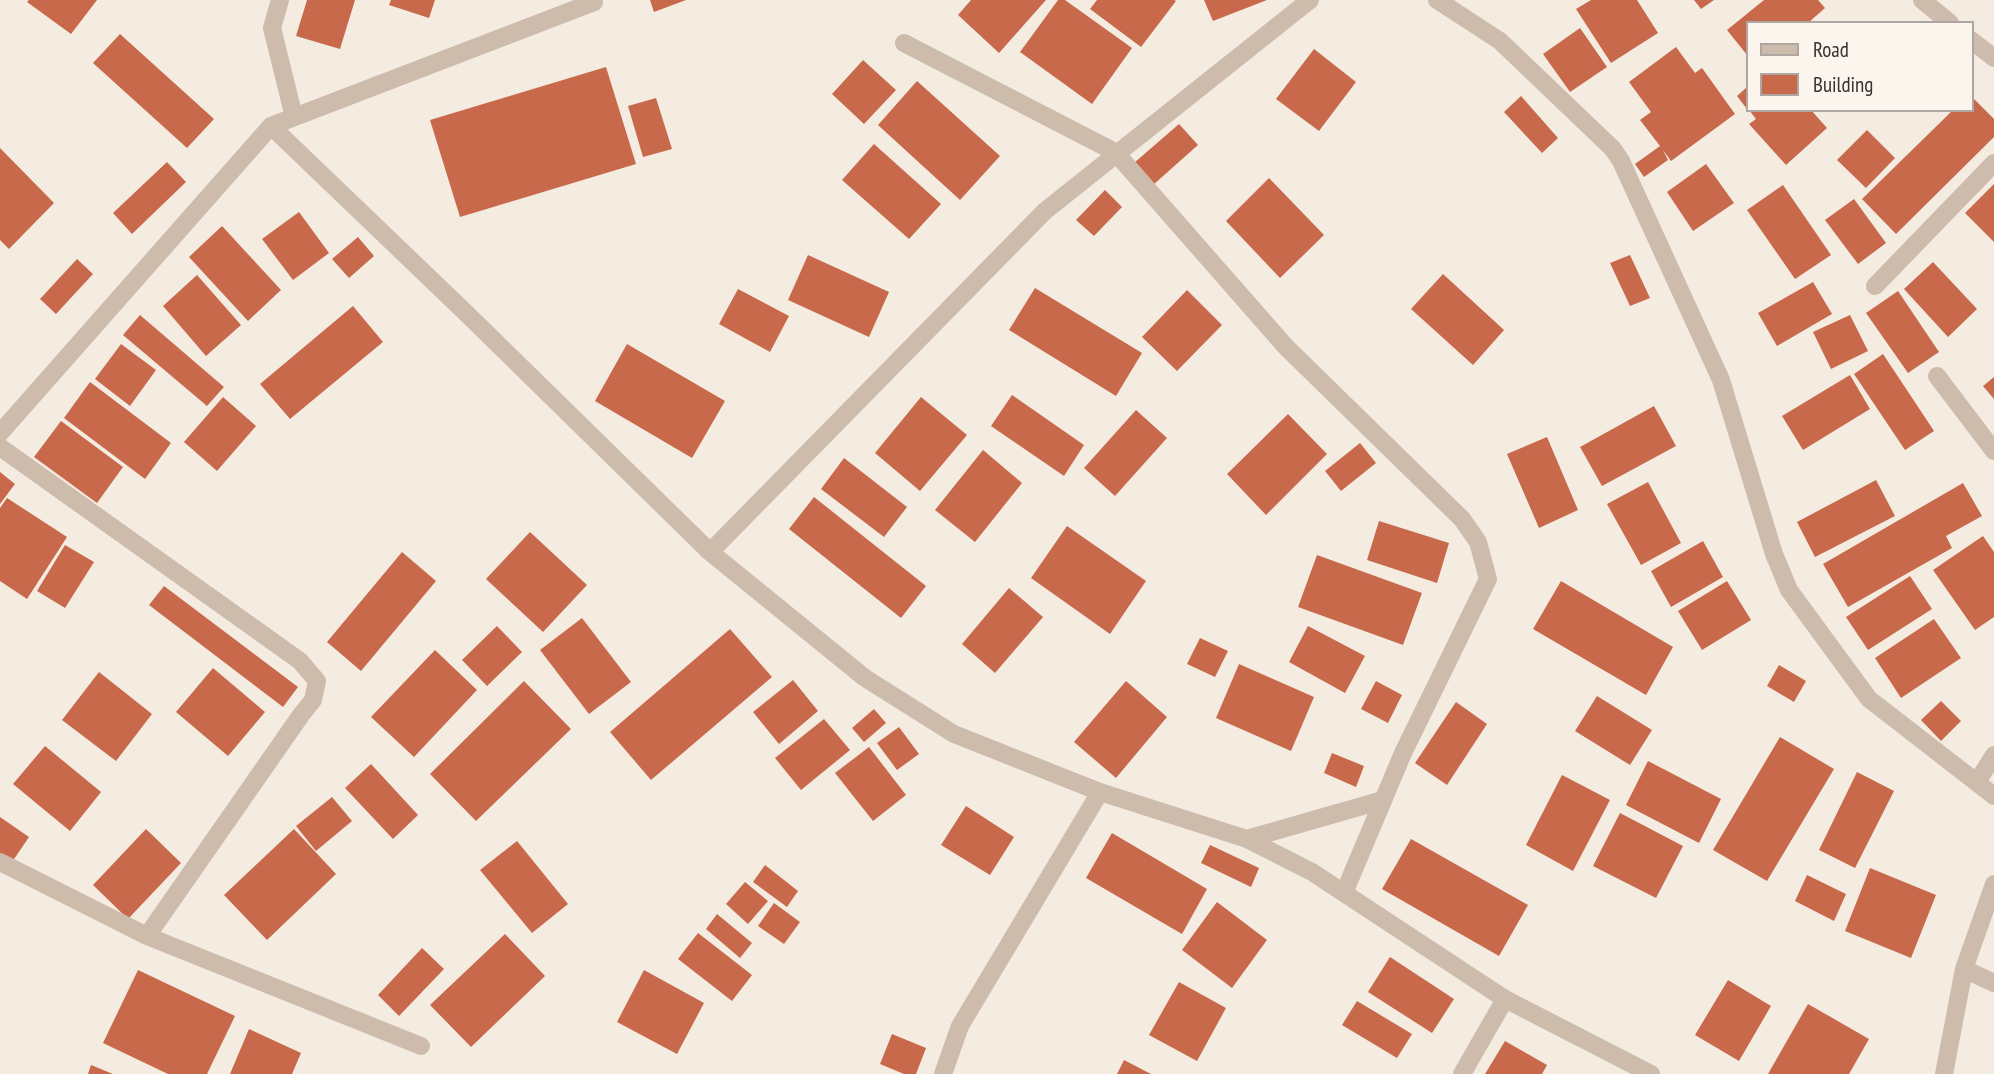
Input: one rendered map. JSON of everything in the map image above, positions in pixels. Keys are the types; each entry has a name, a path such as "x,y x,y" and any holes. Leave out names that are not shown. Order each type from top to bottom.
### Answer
{"street":[{"path":"280,0 272,28 294,117"},
{"path":"710,552 1045,211 1115,152 1310,0"},
{"path":"1437,0 1500,41 1613,149 1621,161 1721,380 1774,554 1789,590 1870,699 1994,796"},
{"path":"1922,0 1948,21"},
{"path":"0,433 271,126 594,2"},
{"path":"1973,42 1994,58"},
{"path":"904,43 1115,152 1286,347 1462,519 1478,542 1488,579 1404,753 1344,893"},
{"path":"271,126 710,552 865,678 954,734 1100,792 1247,839 1312,872 1505,999 1651,1074"},
{"path":"1875,286 1994,163"},
{"path":"1937,376 1994,452"},
{"path":"0,447 300,661 317,681 313,700 147,936"},
{"path":"1977,782 1994,755"},
{"path":"943,1074 960,1026 1100,792"},
{"path":"1247,839 1383,800"},
{"path":"0,862 147,936 421,1046"},
{"path":"1944,1074 1965,969 1994,884"},
{"path":"1965,969 1994,983"},
{"path":"1462,1074 1505,999"}],"building":[{"path":"97,0 71,34 27,2"},
{"path":"307,0 355,0 340,49 296,36"},
{"path":"391,0 435,0 429,18 389,5"},
{"path":"650,0 686,0 654,12"},
{"path":"971,0 1046,0 999,53 958,15"},
{"path":"1058,0 1065,0 1132,48 1092,104 1020,52"},
{"path":"1097,0 1176,1 1141,47 1090,9"},
{"path":"1204,0 1267,0 1213,21"},
{"path":"1591,0 1637,0 1658,33 1611,63 1576,9"},
{"path":"1694,0 1714,0 1701,9"},
{"path":"1764,0 1818,0 1825,8 1810,21 1745,21 1745,52 1727,30"},
{"path":"1580,28 1607,67 1570,92 1543,54"},
{"path":"120,34 214,119 187,148 93,63"},
{"path":"1676,47 1695,73 1702,68 1735,114 1671,161 1663,150 1668,160 1644,177 1635,164 1660,146 1640,120 1651,112 1629,82"},
{"path":"1314,49 1356,82 1319,131 1276,99"},
{"path":"863,60 896,90 864,124 832,94"},
{"path":"606,67 636,164 460,217 430,120"},
{"path":"917,81 1000,156 960,200 878,125"},
{"path":"1745,89 1745,106 1737,96"},
{"path":"1521,96 1558,138 1542,153 1504,112"},
{"path":"656,98 672,149 643,157 628,106"},
{"path":"1973,98 1994,119 1994,137 1896,234 1862,199 1951,112 1973,112"},
{"path":"1751,112 1813,112 1827,128 1786,165 1749,124 1756,119"},
{"path":"1179,124 1198,145 1153,185 1134,163"},
{"path":"1867,130 1895,158 1866,188 1837,160"},
{"path":"874,144 941,204 909,239 842,180"},
{"path":"0,148 54,203 9,249 0,240"},
{"path":"167,162 186,182 132,234 113,213"},
{"path":"1706,164 1734,203 1693,231 1667,192"},
{"path":"1269,178 1324,235 1280,278 1226,221"},
{"path":"1994,184 1994,242 1965,213"},
{"path":"1783,185 1831,255 1795,279 1747,210"},
{"path":"1105,190 1122,207 1094,236 1076,220"},
{"path":"1854,199 1886,243 1858,264 1825,220"},
{"path":"299,212 329,253 293,280 262,239"},
{"path":"222,226 281,290 248,321 189,257"},
{"path":"358,237 374,256 349,278 332,259"},
{"path":"808,255 889,292 869,337 788,300"},
{"path":"1630,255 1650,298 1630,306 1610,263"},
{"path":"77,259 93,274 56,314 40,299"},
{"path":"1933,262 1977,309 1948,337 1904,289"},
{"path":"1443,274 1504,330 1473,365 1411,309"},
{"path":"197,275 241,325 206,356 163,306"},
{"path":"1813,282 1832,314 1777,346 1758,313"},
{"path":"1035,288 1142,353 1116,396 1009,330"},
{"path":"738,289 789,316 770,352 719,324"},
{"path":"1187,290 1222,325 1177,371 1142,337"},
{"path":"1898,291 1939,352 1908,373 1866,313"},
{"path":"353,306 383,342 290,419 260,384"},
{"path":"140,315 224,387 207,406 123,335"},
{"path":"1850,315 1868,351 1831,369 1813,332"},
{"path":"121,344 156,370 130,406 95,379"},
{"path":"627,344 725,401 692,458 595,401"},
{"path":"1883,354 1934,431 1905,450 1854,374"},
{"path":"1850,375 1870,409 1803,450 1782,416"},
{"path":"1994,377 1994,399 1983,386"},
{"path":"90,382 171,443 145,479 64,418"},
{"path":"1012,395 1084,445 1064,476 991,426"},
{"path":"223,397 256,426 217,471 184,442"},
{"path":"921,397 967,435 920,491 875,453"},
{"path":"1654,406 1676,446 1602,486 1580,447"},
{"path":"1136,410 1167,438 1115,496 1084,468"},
{"path":"1288,414 1327,454 1266,515 1227,474"},
{"path":"61,421 123,467 97,503 34,457"},
{"path":"1547,437 1578,510 1539,528 1507,454"},
{"path":"1360,443 1376,463 1341,491 1325,471"},
{"path":"983,450 1022,483 975,542 935,510"},
{"path":"844,458 907,507 884,537 821,489"},
{"path":"0,472 15,484 0,504"},
{"path":"1876,480 1895,516 1815,557 1797,522"},
{"path":"1648,482 1681,543 1641,565 1607,504"},
{"path":"1963,483 1982,516 1946,536 1952,548 1848,607 1823,564"},
{"path":"814,497 926,586 901,618 789,529"},
{"path":"7,498 67,537 27,599 0,581 0,508"},
{"path":"1379,521 1449,543 1437,583 1367,560"},
{"path":"1067,526 1146,581 1110,634 1031,578"},
{"path":"530,532 587,585 543,632 486,579"},
{"path":"1983,536 1994,552 1994,617 1975,630 1933,570"},
{"path":"1703,541 1723,577 1671,607 1651,571"},
{"path":"65,545 94,562 65,608 37,591"},
{"path":"402,552 436,581 361,671 327,642"},
{"path":"1317,555 1422,593 1403,645 1298,607"},
{"path":"1910,576 1932,609 1868,650 1846,617"},
{"path":"1561,581 1673,647 1646,695 1533,629"},
{"path":"1727,581 1751,620 1702,650 1678,611"},
{"path":"164,586 298,687 283,707 149,605"},
{"path":"1009,588 1043,617 995,673 962,644"},
{"path":"582,618 631,682 589,714 540,650"},
{"path":"1934,619 1961,658 1901,698 1875,658"},
{"path":"497,626 522,652 487,686 462,660"},
{"path":"1308,626 1365,656 1345,693 1289,662"},
{"path":"730,629 772,677 651,780 610,732"},
{"path":"1200,638 1228,651 1215,677 1187,664"},
{"path":"435,650 477,690 414,757 371,717"},
{"path":"1239,664 1314,697 1291,751 1216,718"},
{"path":"1779,665 1806,681 1794,702 1767,686"},
{"path":"213,668 265,712 228,756 176,712"},
{"path":"99,672 152,714 116,761 62,720"},
{"path":"793,680 818,711 779,744 753,712"},
{"path":"524,681 571,729 476,821 430,774"},
{"path":"1126,681 1167,717 1116,778 1074,742"},
{"path":"1376,681 1402,695 1388,723 1361,709"},
{"path":"1597,696 1652,730 1630,765 1575,731"},
{"path":"1941,701 1961,721 1941,741 1921,720"},
{"path":"1456,702 1487,724 1447,785 1415,763"},
{"path":"874,709 886,723 864,742 852,728"},
{"path":"824,719 850,750 801,790 775,758"},
{"path":"899,727 919,754 897,770 877,743"},
{"path":"1780,737 1834,769 1767,881 1713,850"},
{"path":"45,746 101,792 70,831 13,784"},
{"path":"869,747 906,795 873,821 835,773"},
{"path":"1332,753 1364,766 1356,787 1324,773"},
{"path":"1648,761 1721,799 1699,843 1626,805"},
{"path":"371,764 418,815 393,839 345,788"},
{"path":"1857,772 1894,791 1855,868 1819,850"},
{"path":"1562,775 1610,800 1573,871 1526,845"},
{"path":"332,797 352,821 316,851 296,826"},
{"path":"966,806 1014,837 990,875 941,845"},
{"path":"1620,813 1683,846 1656,898 1593,866"},
{"path":"0,817 29,837 10,865 0,859"},
{"path":"146,829 181,863 128,919 93,885"},
{"path":"294,829 336,874 267,940 224,895"},
{"path":"1112,833 1207,889 1182,934 1086,878"},
{"path":"1411,839 1528,905 1499,956 1382,889"},
{"path":"517,841 568,904 532,933 480,870"},
{"path":"1210,845 1259,868 1251,887 1201,863"},
{"path":"765,865 798,891 787,907 753,882"},
{"path":"1870,868 1936,895 1911,958 1845,931"},
{"path":"1807,875 1846,894 1834,921 1795,901"},
{"path":"745,882 768,901 748,924 726,904"},
{"path":"1217,902 1267,940 1232,988 1182,950"},
{"path":"774,903 800,922 784,944 758,926"},
{"path":"717,914 752,943 740,958 706,929"},
{"path":"698,933 752,975 732,1001 678,959"},
{"path":"505,934 545,976 471,1047 430,1005"},
{"path":"422,948 444,969 399,1016 378,995"},
{"path":"1390,957 1454,999 1432,1033 1368,992"},
{"path":"138,970 235,1016 207,1074 168,1074 103,1043"},
{"path":"644,970 704,1003 677,1054 617,1022"},
{"path":"1728,980 1771,1006 1739,1061 1695,1035"},
{"path":"1179,982 1226,1008 1197,1061 1149,1035"},
{"path":"1357,1001 1412,1034 1397,1058 1342,1025"},
{"path":"1808,1004 1869,1039 1849,1074 1768,1074"},
{"path":"249,1029 301,1053 292,1074 230,1074"},
{"path":"892,1034 926,1048 916,1074 904,1074 880,1064"},
{"path":"1505,1041 1547,1065 1542,1074 1485,1074"},
{"path":"1124,1060 1151,1074 1117,1074"},
{"path":"91,1065 113,1074 88,1074"}]}
